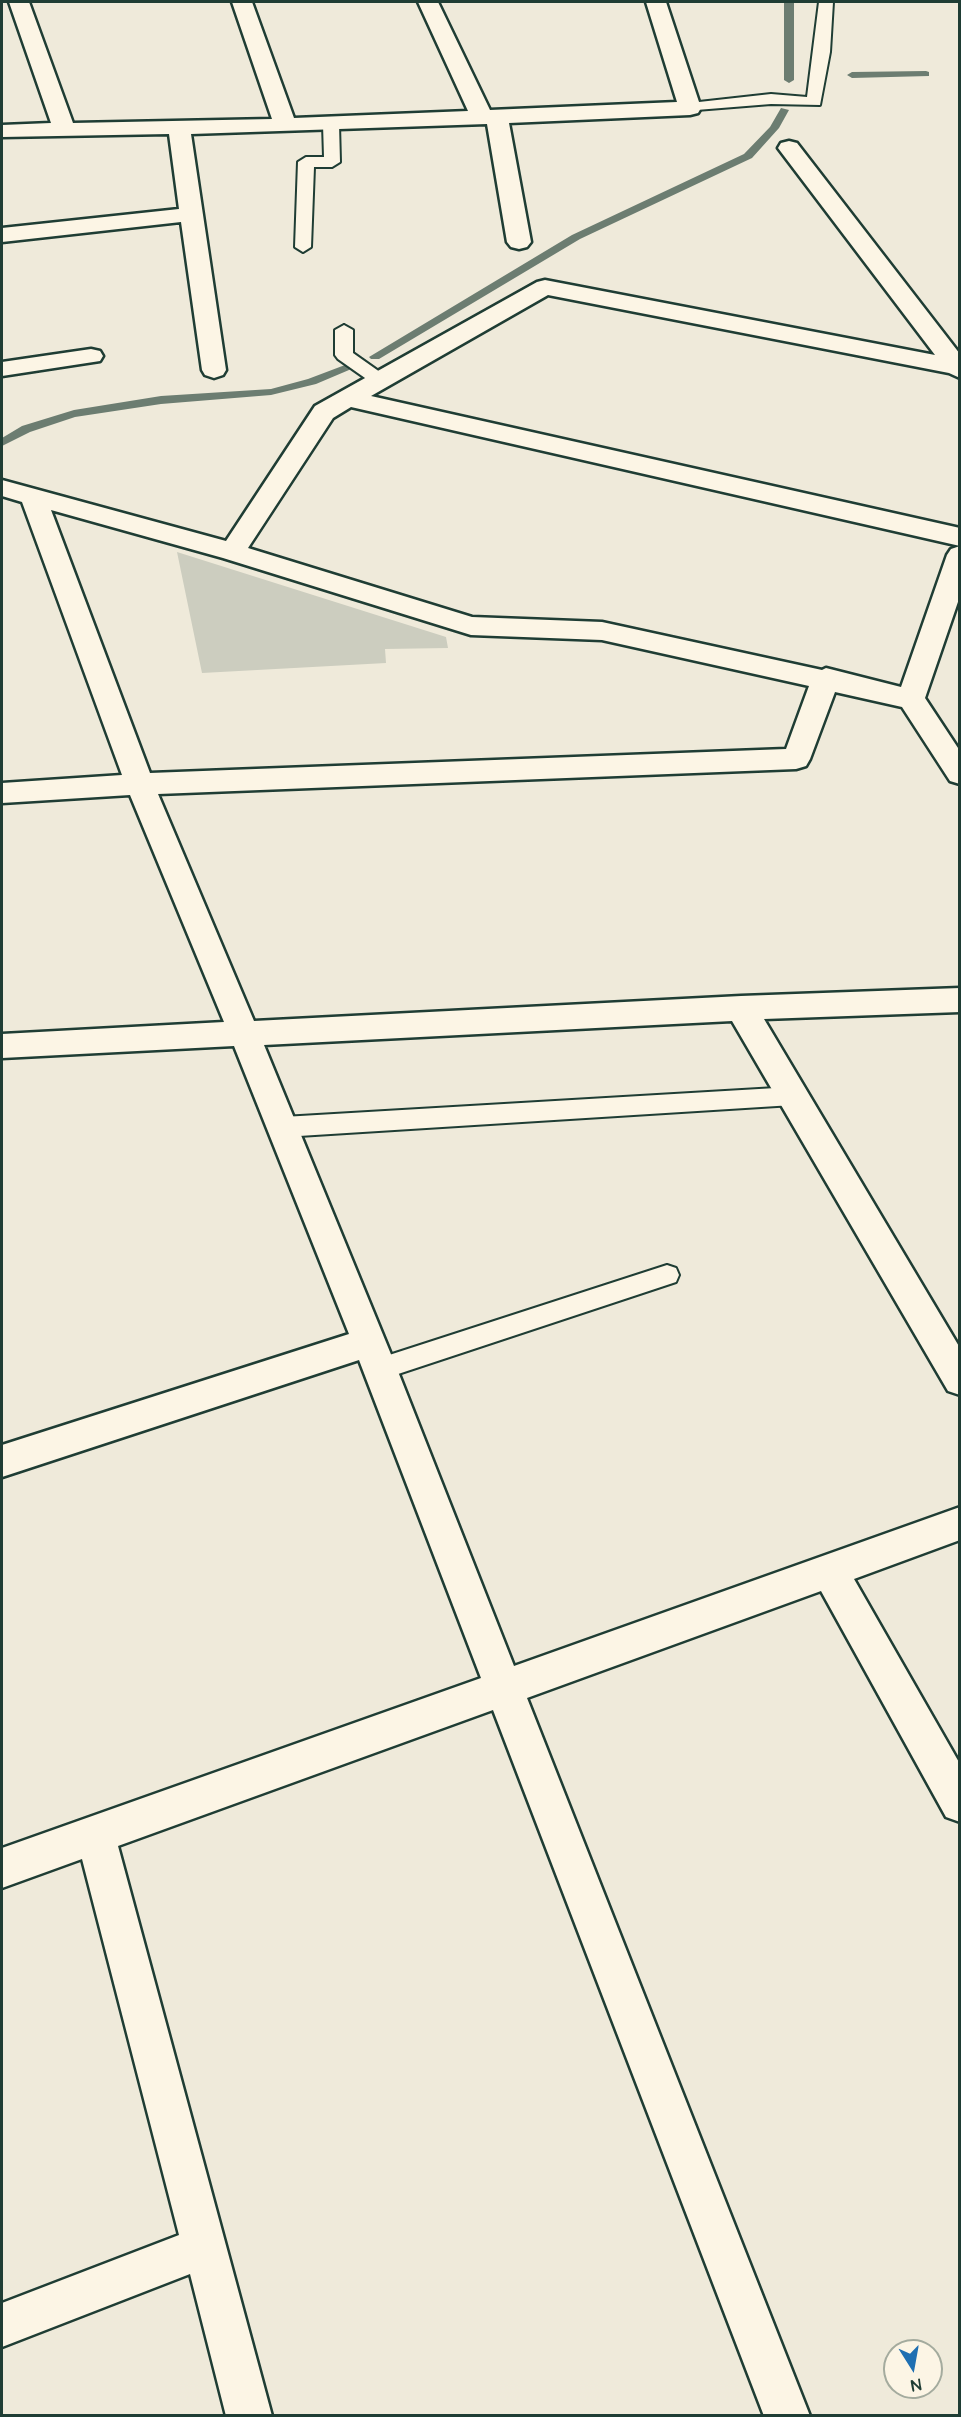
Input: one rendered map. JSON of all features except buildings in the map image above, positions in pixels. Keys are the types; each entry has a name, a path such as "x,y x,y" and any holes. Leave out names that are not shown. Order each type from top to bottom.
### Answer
{"street":[{"path":"19,2 64,129"},
{"path":"242,2 285,124"},
{"path":"428,2 489,117 519,242"},
{"path":"2,131 331,124 690,108 656,2"},
{"path":"179,128 214,370"},
{"path":"789,148 958,369"},
{"path":"2,235 193,214"},
{"path":"232,552 324,412 545,287 958,369"},
{"path":"2,369 91,356"},
{"path":"350,399 960,537"},
{"path":"2,488 232,552 471,626 602,631 826,678 910,699 960,774"},
{"path":"32,495 140,784 283,1127 374,1356 787,2415"},
{"path":"910,699 960,555"},
{"path":"2,792 140,784 796,759 826,678"},
{"path":"2,1046 741,1008 960,1000"},
{"path":"741,1008 960,1380"},
{"path":"2,1461 374,1356"},
{"path":"2,1868 960,1523"},
{"path":"830,1571 960,1803"},
{"path":"95,1834 249,2415"},
{"path":"2,2325 204,2247"}],"lane":[{"path":"690,108 771,99 813,102 822,52 826,2"},
{"path":"303,247 306,162 332,162 331,124"},
{"path":"344,330 344,355 381,381"},
{"path":"283,1127 793,1096"},
{"path":"374,1356 667,1275"}],"shaded area":[{"path":"177,552 446,637 448,648 385,649 386,663 202,673"}],"waterway":[{"path":"789,2 789,80"},
{"path":"852,75 926,74"},
{"path":"375,357 576,237 748,156 774,128 784,110"},
{"path":"2,442 26,429 74,414 161,400 271,392 312,382 345,368"}]}
